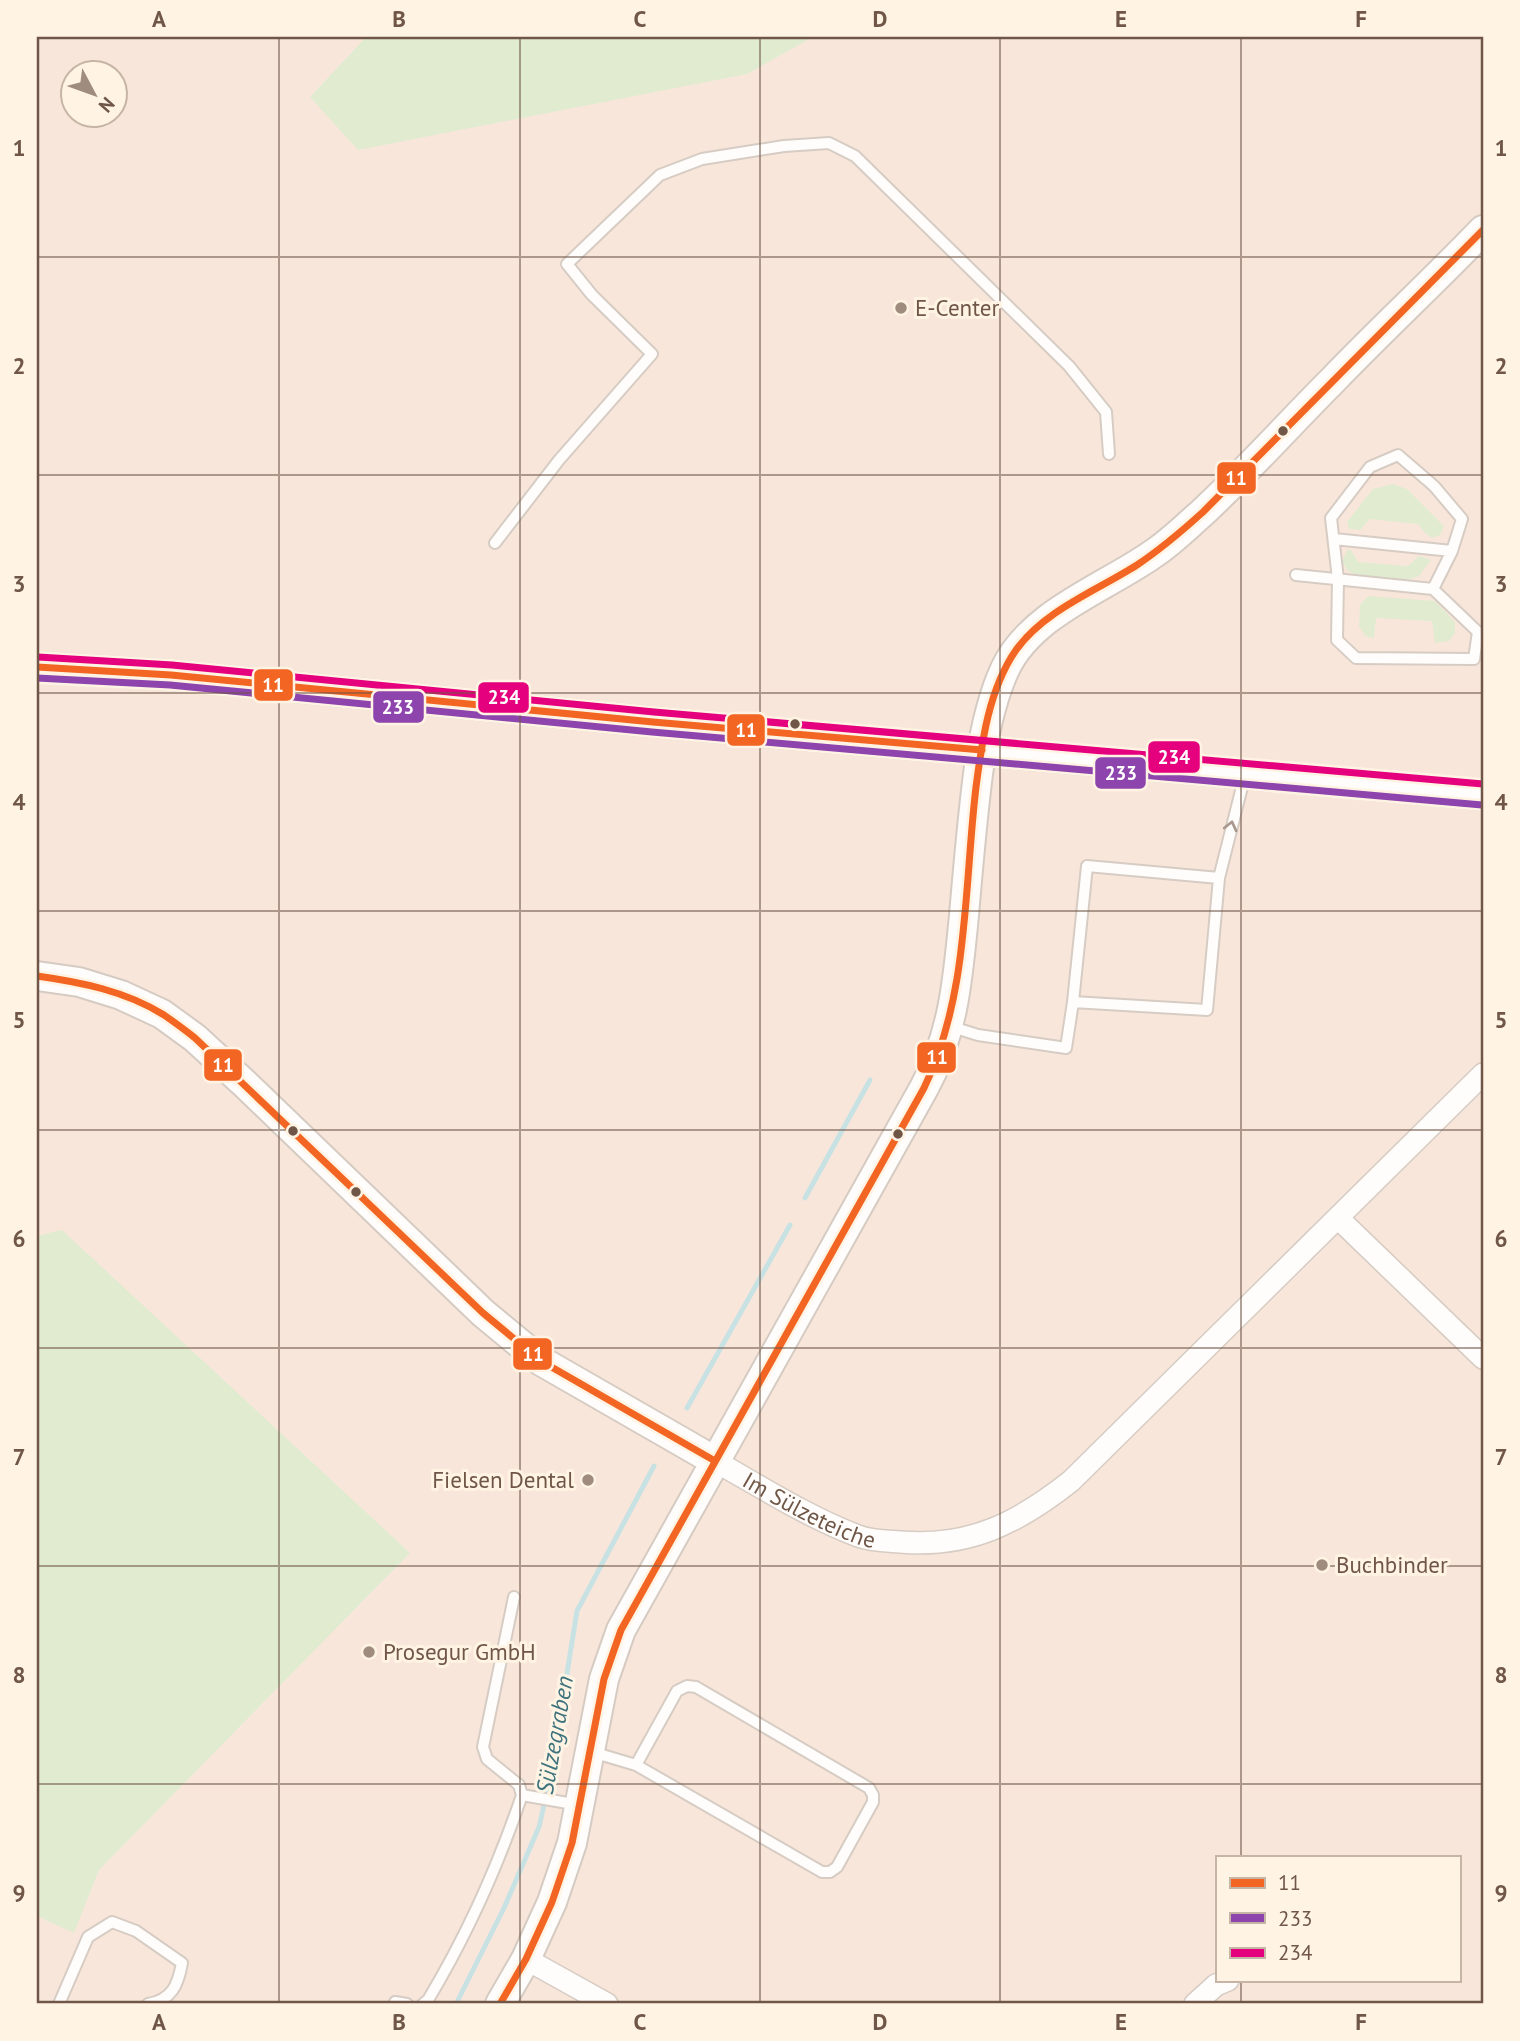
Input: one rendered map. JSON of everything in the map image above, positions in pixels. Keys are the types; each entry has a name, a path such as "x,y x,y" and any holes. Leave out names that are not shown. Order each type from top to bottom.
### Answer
{"street":[{"path":"500,2004 526,1959 552,1902 572,1843 567,1803 590,1752 604,1679 621,1630 942,1051 957,980 971,824 982,750 1001,677 1013,655 1030,634 1054,614 1155,553 1220,496 1351,360 1483,230"},
{"path":"37,667 171,675 653,722 1483,795"},
{"name":"Im Sülzeteiche","path":"37,976 79,982 121,995 162,1014 195,1038 483,1313 541,1361 784,1500 837,1527 860,1537 898,1542 938,1543 966,1539 993,1530 1025,1515 1071,1481 1483,1074"},
{"path":"1338,1218 1483,1358"},
{"path":"526,1959 607,2004"},
{"path":"1195,2004 1223,1982"}],"lane":[{"path":"495,543 559,460 652,354 592,295 567,264 660,175 702,159 784,146 829,143 855,156 1069,366 1106,412 1109,454"},
{"path":"1296,575 1338,579 1433,589 1478,632 1474,659 1356,659 1337,640 1338,579 1331,518 1370,467 1398,455 1434,486 1462,519 1452,551 1433,589"},
{"path":"1334,539 1452,551"},
{"path":"1073,1002 1207,1010 1219,878 1245,774"},
{"path":"949,1026 978,1035 1066,1048 1087,866 1219,878"},
{"path":"513,1597 483,1747 487,1759 520,1784 527,1796 567,1803"},
{"path":"590,1752 636,1765 822,1872 830,1872 837,1867 873,1802 869,1788 696,1687 687,1686 677,1691 636,1765"},
{"path":"424,2004 451,1962 527,1796"},
{"path":"59,2004 88,1937 112,1922 135,1931 182,1963 179,1982 162,2002 148,2004"},
{"path":"395,2002 407,2004"}],"shaded area":[{"path":"37,37 366,37 310,97 747,74 813,37 1483,37 1483,2004 37,2004 37,1916 74,1932 99,1870 410,1553 62,1231 37,1236"}],"green space":[{"path":"366,37 813,37 747,74 358,150 310,97"},
{"path":"1393,484 1407,489 1444,526 1440,535 1432,538 1418,524 1370,519 1360,530 1349,529 1347,522 1373,489"},
{"path":"1347,550 1351,550 1358,562 1408,566 1419,556 1431,560 1419,576 1405,581 1360,577 1348,571 1342,562"},
{"path":"1368,596 1435,601 1455,622 1455,633 1449,641 1435,643 1432,621 1376,618 1374,638 1365,636 1359,626 1360,605"},
{"path":"62,1230 410,1553 99,1870 74,1933 37,1916 37,1236"}],"waterway":[{"name":"Sülzegraben","path":"805,1198 870,1080"},
{"name":"Sülzegraben","path":"687,1408 790,1225"},
{"name":"Sülzegraben","path":"456,2004 504,1908 539,1827 550,1779 577,1611 654,1466"}],"transit line":[{"name":"11","path":"500,2004 526,1959 552,1902 572,1843 604,1679 621,1630 924,1088 939,1052 957,978 981,752 993,698 1007,665 1028,636 1056,612 1146,559 1203,512 1483,230"},
{"name":"234","path":"38,657 172,665 654,712 1483,784"},
{"name":"11","path":"37,667 171,675 653,722 982,750"},
{"name":"233","path":"37,678 170,685 652,732 1482,805"},
{"name":"11","path":"37,976 118,994 172,1020 195,1038 483,1313 541,1361 715,1461"}],"place":[{"name":"E-Center","path":"901,308"},
{"name":"Fielsen Dental","path":"588,1480"},
{"name":"Buchbinder","path":"1322,1565"},
{"name":"Prosegur GmbH","path":"369,1652"}]}
